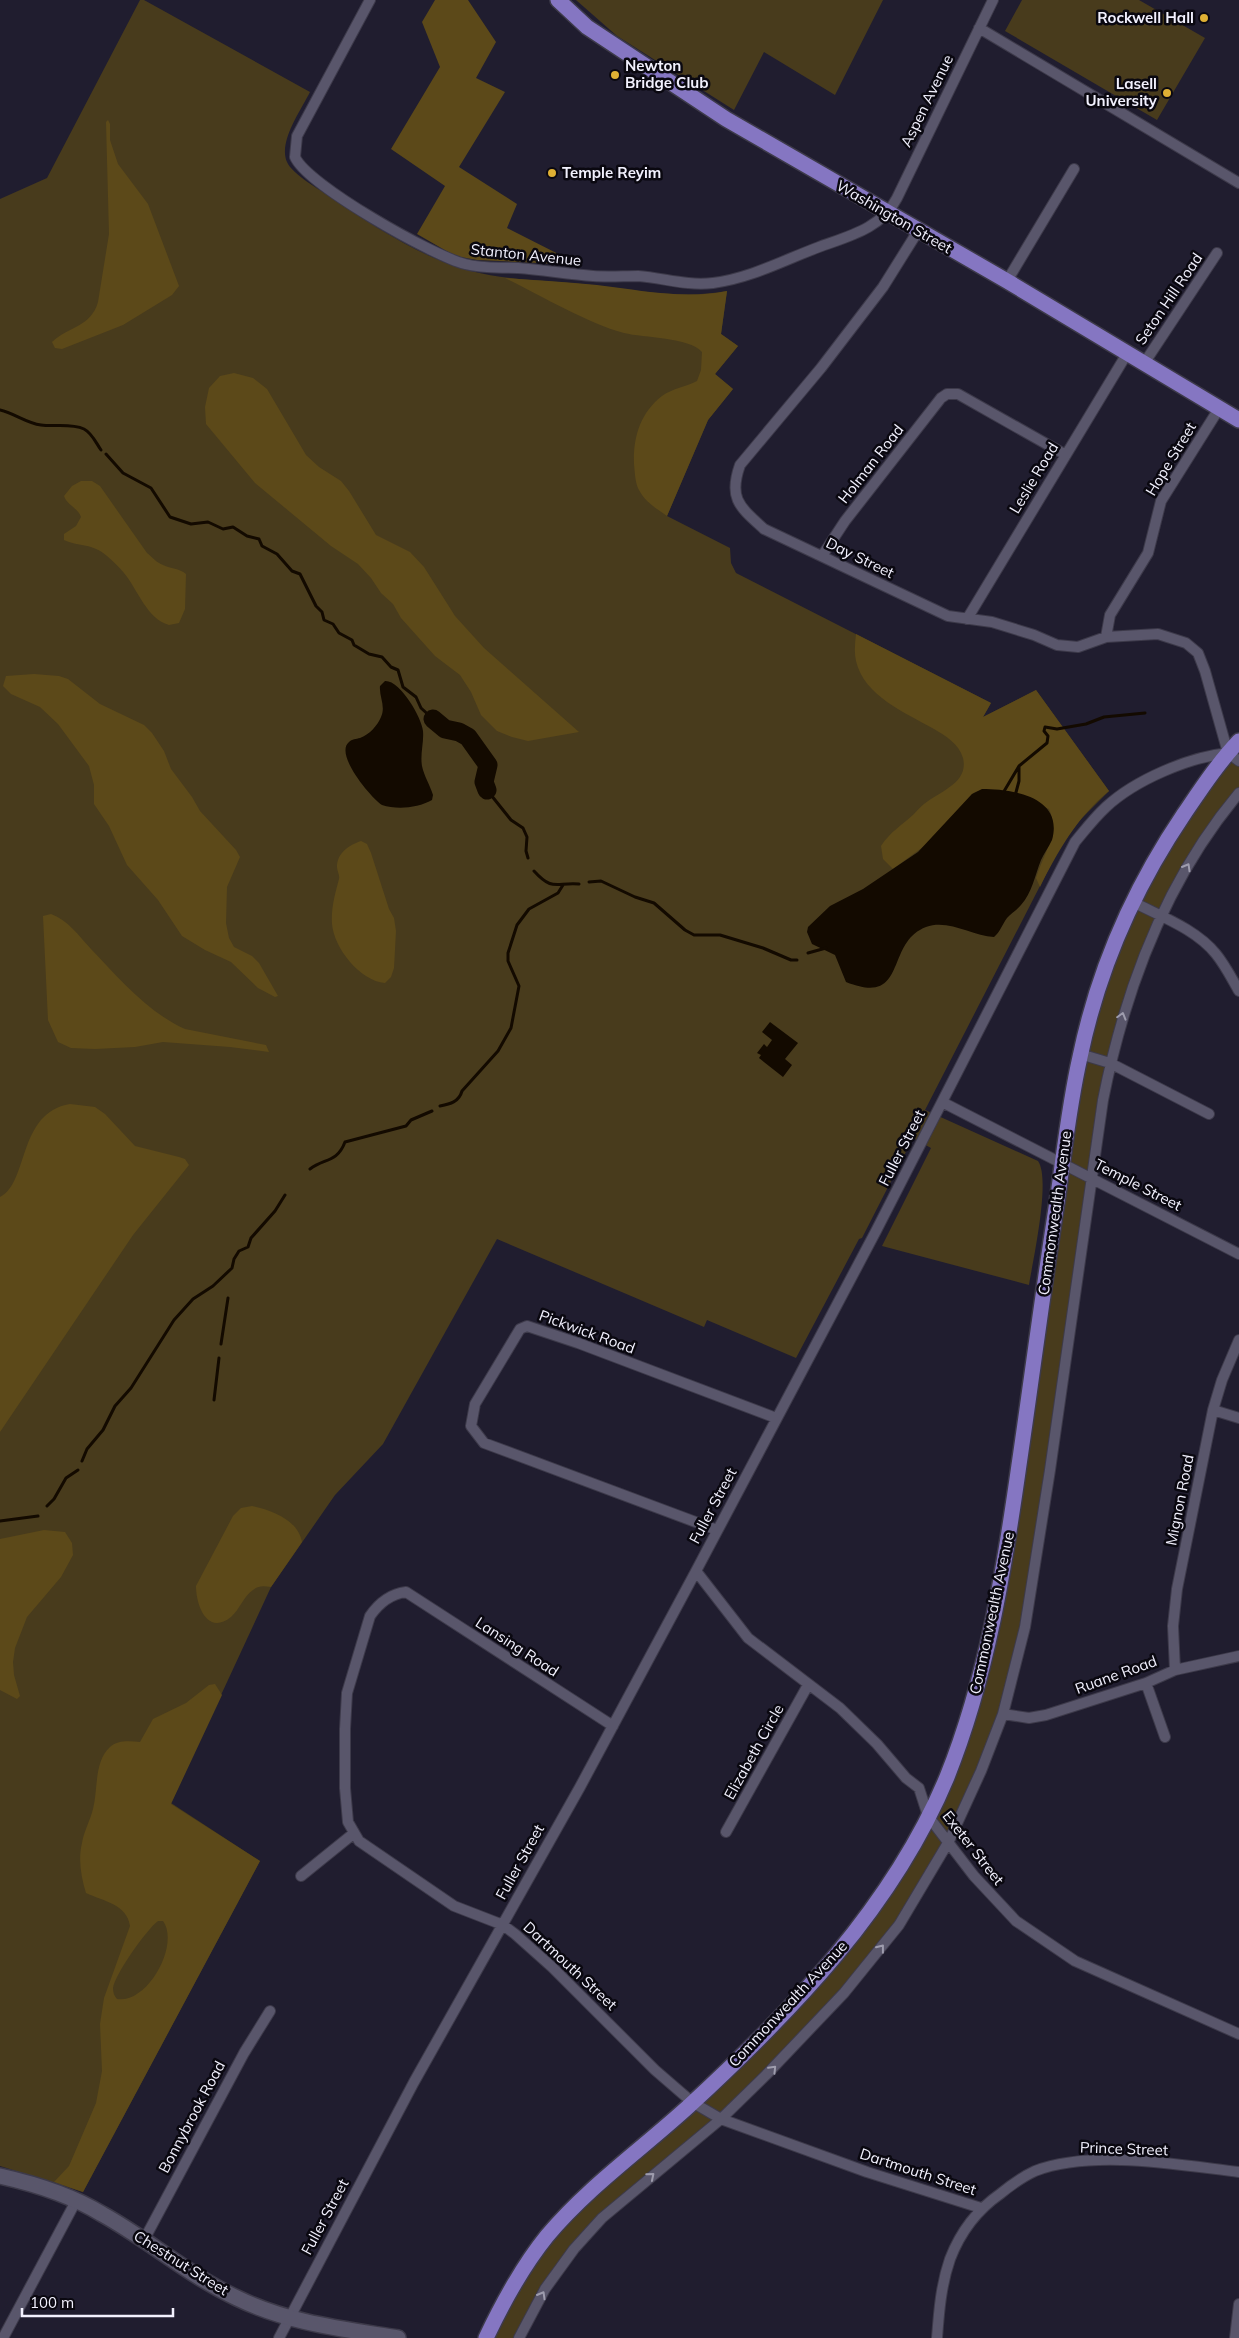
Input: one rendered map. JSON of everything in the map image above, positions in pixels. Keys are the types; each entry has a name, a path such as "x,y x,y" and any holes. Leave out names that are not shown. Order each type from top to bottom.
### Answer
{"main road":[{"name":"Washington Street","path":"558,0 587,27 710,109 1128,352 1239,420"},
{"name":"Commonwealth Avenue","path":"486,2338 514,2284 545,2238 598,2185 692,2102 813,1982 858,1930 891,1880 928,1816 967,1724 992,1626 1010,1530 1062,1163 1080,1054 1106,965 1133,902 1166,841 1235,754 1239,741"},
{"name":"Chestnut Street","path":"0,2176 45,2188 102,2213 187,2271 212,2286 263,2310 288,2318 398,2338"}],"street":[{"name":"Stanton Avenue","path":"370,0 297,136 295,157 307,172 351,204 442,256 484,268 533,269 592,276 640,276 678,283 700,284 732,280 756,273 867,229 887,213"},
{"name":"Aspen Avenue","path":"887,213 897,198 993,0"},
{"path":"979,28 1239,183"},
{"path":"1007,281 1074,169"},
{"name":"Day Street","path":"918,231 883,287 821,368 740,465 735,480 736,498 747,514 764,529 948,616 992,622 1034,635 1057,645 1078,647 1106,637 1158,634 1173,637 1186,643 1198,653 1235,754"},
{"name":"Seton Hill Road","path":"1145,362 1217,253"},
{"name":"Leslie Road","path":"967,619 1128,352"},
{"name":"Holman Road","path":"822,556 845,521 941,398 948,394 958,394 1066,455"},
{"name":"Hope Street","path":"1106,637 1110,615 1148,553 1161,502 1220,408"},
{"name":"Fuller Street","path":"279,2338 414,2082 503,1925 696,1571 876,1231 1075,842 1107,805 1148,779 1207,755 1235,754"},
{"name":"Commonwealth Avenue","path":"519,2338 545,2289 574,2250 602,2218 721,2119 817,2023 871,1962 899,1925 949,1842 981,1771 1003,1714 1025,1627 1110,1063 1134,980 1160,916 1197,850 1239,793"},
{"path":"1133,902 1181,927 1207,944 1239,991"},
{"path":"1080,1054 1110,1063 1209,1114"},
{"name":"Temple Street","path":"942,1102 1239,1254"},
{"name":"Pickwick Road","path":"717,1530 484,1443 471,1426 475,1404 520,1329 527,1326 578,1343 776,1418"},
{"name":"Mignon Road","path":"1175,1670 1173,1626 1177,1589 1213,1410 1222,1380 1239,1340"},
{"path":"1213,1410 1239,1418"},
{"name":"Exeter Street","path":"696,1571 748,1638 840,1708 906,1778 919,1788 928,1816 993,1898 1016,1921 1075,1961 1239,2034"},
{"name":"Lansing Road","path":"353,1834 348,1822 345,1788 347,1693 370,1616 377,1606 388,1598 406,1592 612,1726"},
{"name":"Ruane Road","path":"1003,1714 1029,1718 1046,1715 1146,1683 1175,1670 1239,1656"},
{"path":"1146,1683 1165,1737"},
{"name":"Elizabeth Circle","path":"726,1832 808,1685"},
{"path":"301,1876 353,1834"},
{"name":"Dartmouth Street","path":"353,1834 359,1841 454,1906 503,1925 552,1967 655,2070 692,2102 721,2119 867,2172 982,2208"},
{"name":"Bonnybrook Road","path":"144,2240 244,2053 270,2011"},
{"name":"Prince Street","path":"937,2338 940,2300 951,2258 970,2222 982,2208 1018,2180 1035,2172 1076,2161 1142,2162 1239,2172"},
{"path":"3,2338 76,2200"},
{"path":"1235,2338 1239,2304"}],"shaded area":[{"path":"140,0 144,0 310,92 288,136 285,154 290,167 294,172 363,218 398,240 435,259 487,275 519,279 679,294 727,291 721,334 738,346 715,374 733,389 708,420 667,516 730,548 731,563 736,573 991,703 983,717 1036,690 1109,791 1080,820 1060,847 925,1110 1038,1161 1042,1170 1042,1202 1029,1285 882,1246 931,1148 913,1138 862,1238 859,1239 796,1358 707,1320 704,1327 497,1239 383,1444 335,1495 271,1587 171,1803 260,1861 83,2192 0,2166 0,199 47,178"},
{"path":"435,0 468,0 496,42 476,78 505,92 459,167 517,204 507,228 580,265 477,260 455,256 417,234 445,186 391,149 440,67 422,22"},
{"path":"576,0 883,0 835,95 764,52 734,110 617,36"},
{"path":"1022,0 1139,0 1205,38 1157,120 1005,31"},
{"path":"108,120 110,124 110,140 118,164 148,204 179,286 172,295 123,325 62,349 55,348 52,342 90,317 98,302 109,234 106,122"},
{"path":"505,278 694,295 727,291 721,334 738,346 715,374 733,389 708,420 667,516 648,502 638,487 634,464 635,445 643,418 654,403 666,393 697,381 701,370 702,352 687,343 633,335 595,323"},
{"path":"234,373 253,378 267,389 306,455 319,467 341,481 376,535 410,552 424,567 455,616 484,648 579,732 528,741 497,731 481,715 471,692 460,675 435,656 401,618 393,604 381,593 358,564 331,546 255,483 206,424 205,407 209,388 220,376"},
{"path":"81,481 92,481 100,486 147,553 161,564 186,574 185,609 179,623 169,625 155,617 124,573 102,552 64,540 64,534 76,526 81,517 64,496 72,486"},
{"path":"856,634 991,703 983,717 1036,690 1109,791 1087,812 1069,835 1040,887 1036,878 1052,835 1053,827 1049,809 1021,798 988,790 972,794 927,844 893,869 883,859 881,846 892,833 923,805 958,780 964,767 963,758 955,745 947,738 899,710 877,694 868,684 860,673 856,661"},
{"path":"34,674 59,676 68,679 100,704 144,725 152,733 164,751 171,769 200,811 236,850 240,857 227,887 226,923 229,938 234,947 252,956 259,963 278,996 275,997 258,988 231,962 205,950 182,936 158,900 127,865 109,826 94,804 94,785 89,766 58,724 40,707 11,694 3,686 6,676"},
{"path":"385,681 391,682 403,693 422,725 422,766 433,795 432,800 420,805 401,808 382,805 363,785 346,756 346,748 349,742 367,735 380,720 383,709 380,686"},
{"path":"1239,741 1239,793 1178,883 1116,1040 1025,1627 1003,1714 921,1891 817,2023 574,2249 519,2338 486,2338 545,2238 818,1977 909,1850 978,1687 1074,1088 1133,902"},
{"path":"982,789 1008,791 1033,798 1043,805 1050,814 1054,825 1052,840 1041,860 1025,900 1007,918 994,937 952,926 935,925 926,927 913,935 905,946 888,980 879,986 866,987 846,982 835,955 812,944 807,932 808,927 830,906 863,889 918,852 972,794"},
{"path":"361,841 367,844 371,853 389,909 394,918 396,931 394,968 391,977 385,983 366,976 350,962 338,943 332,924 333,907 339,877 337,867 339,858 348,847"},
{"path":"51,914 68,924 134,994 171,1022 185,1029 266,1045 269,1052 163,1042 135,1047 71,1048 58,1042 48,1020 43,916"},
{"path":"770,1022 798,1043 785,1059 792,1065 783,1077 759,1058 761,1055 757,1053 764,1044 767,1047 772,1040 762,1032"},
{"path":"70,1104 95,1107 105,1114 135,1146 185,1159 189,1165 133,1235 0,1432 0,1197 9,1189 16,1178 32,1134 41,1120 53,1110"},
{"path":"252,1506 276,1513 290,1522 300,1534 302,1542 271,1587 262,1586 255,1588 231,1617 223,1622 215,1623 209,1621 204,1616 198,1602 196,1586 233,1516 241,1508"},
{"path":"44,1530 65,1532 72,1543 73,1555 61,1577 27,1617 15,1648 13,1662 14,1675 20,1696 17,1699 0,1690 0,1539"},
{"path":"215,1684 222,1695 171,1804 260,1861 83,2192 54,2182 69,2166 96,2103 102,2071 100,2024 104,1998 130,1926 128,1919 119,1908 86,1893 83,1881 80,1862 81,1849 95,1801 97,1776 101,1760 110,1747 116,1743 140,1742 153,1719 186,1703 209,1685","holes":["158,1921 163,1921 167,1931 167,1944 158,1970 150,1983 140,1992 129,1998 117,1999 113,1988 119,1973 139,1942"]}],"waterway":[{"path":"0,410 36,424 79,427 92,436 101,450"},
{"path":"106,454 123,473 151,488 170,517 191,524 208,522 223,529 233,527 247,536 259,539 262,546 277,554 292,571 300,574 316,606 322,612 324,620 333,624 339,633 352,640 354,645 369,654 382,657 391,667 398,670 403,687 416,697 421,708 433,719"},
{"path":"1003,793 1019,766 1047,743 1048,736 1044,731 1045,727 1057,729 1086,724 1104,717 1145,713"},
{"path":"433,719 445,729 459,732 468,737 488,765 484,782 487,790"},
{"path":"1015,796 1019,781 1019,766"},
{"path":"487,790 511,820 523,828 527,837 526,851 528,858"},
{"path":"534,871 540,878 551,884 579,884"},
{"path":"589,882 601,881 635,897 654,903 685,930 694,935 720,935 763,948 791,960 797,960"},
{"path":"440,1106 451,1103 459,1098 462,1091 498,1051 511,1028 519,986 508,961 508,953 517,925 529,909 558,893 563,885"},
{"path":"808,953 826,948"},
{"path":"310,1169 338,1154 345,1142 406,1126 411,1120 432,1111"},
{"path":"82,1461 87,1449 103,1430 115,1406 131,1388 174,1320 193,1299 213,1286 232,1268 234,1259 239,1251 248,1247 251,1238 275,1211 285,1195"},
{"path":"221,1344 228,1298"},
{"path":"214,1400 219,1358"},
{"path":"47,1506 54,1499 66,1478 78,1470"},
{"path":"0,1521 38,1516"}],"place":[{"name":"Rockwell Hall","path":"1204,18"},
{"name":"Newton Bridge Club","path":"615,75"},
{"name":"Lasell University","path":"1167,93"},
{"name":"Temple Reyim","path":"552,173"}]}
